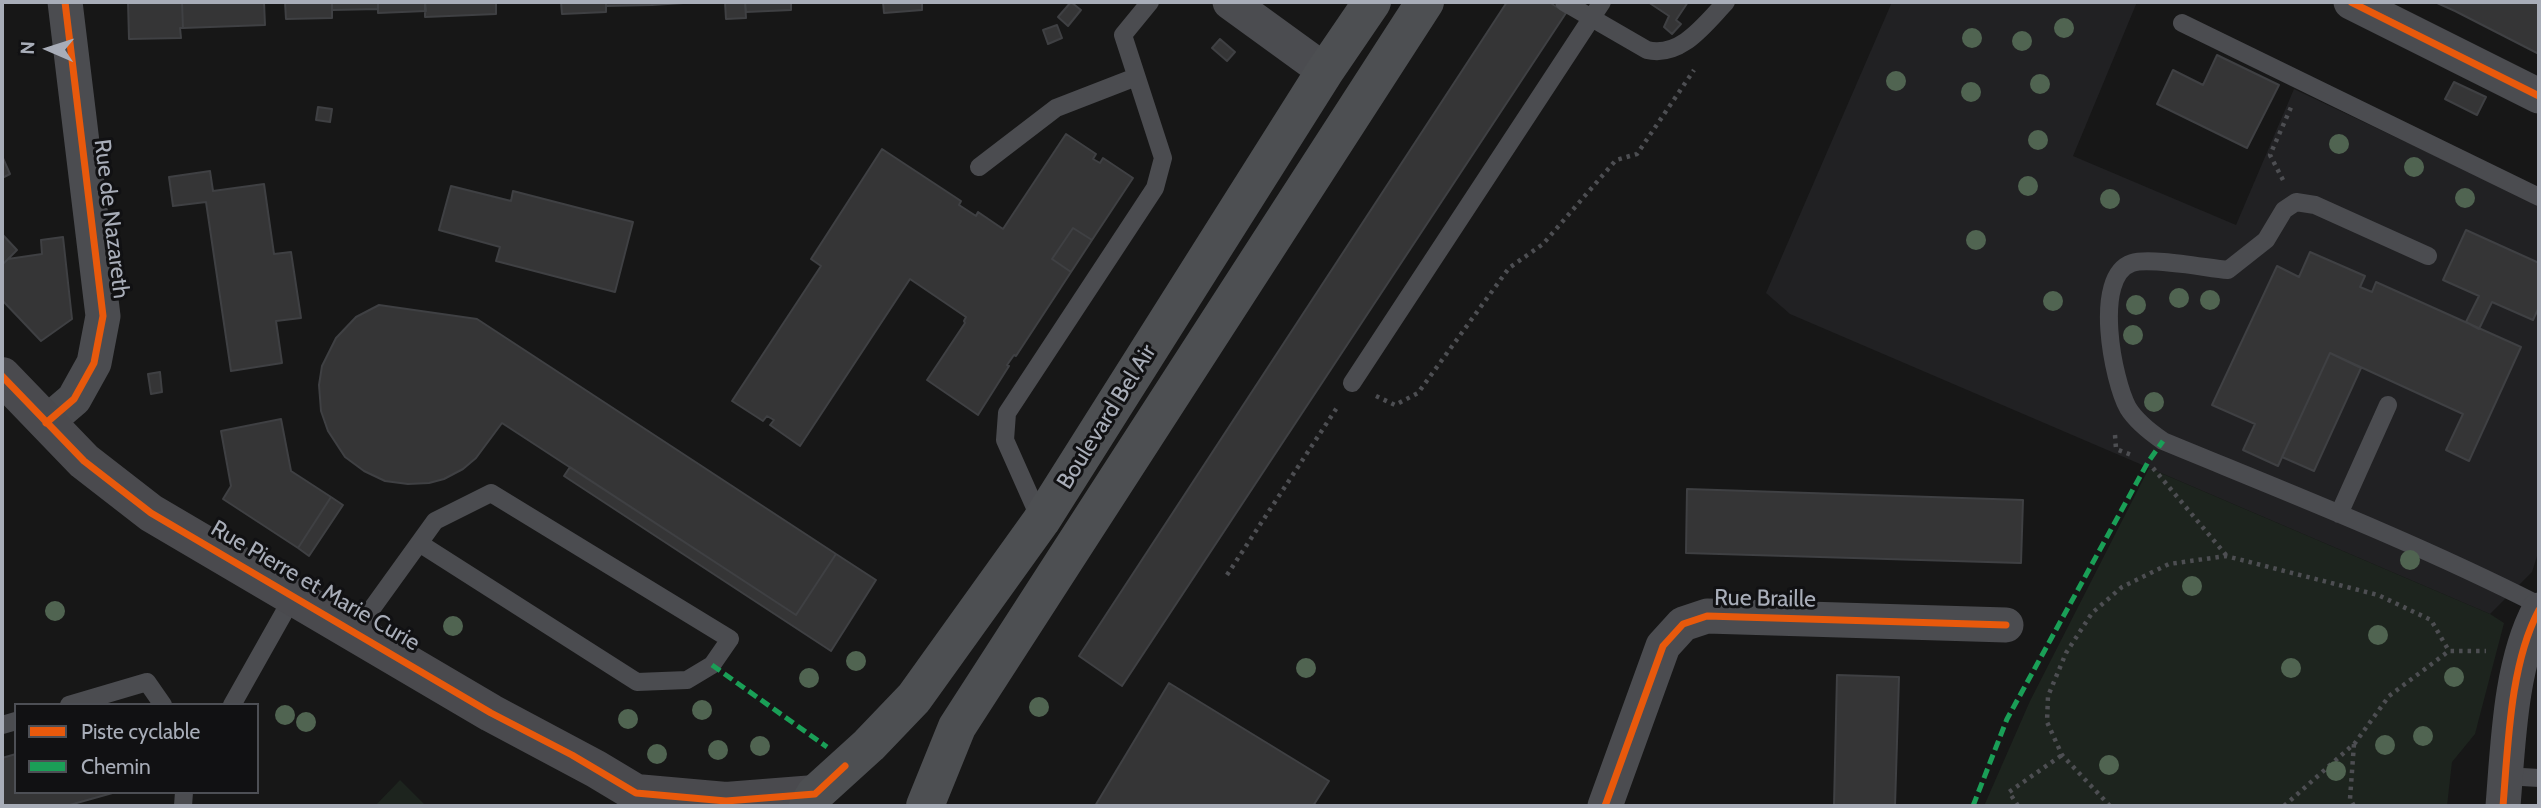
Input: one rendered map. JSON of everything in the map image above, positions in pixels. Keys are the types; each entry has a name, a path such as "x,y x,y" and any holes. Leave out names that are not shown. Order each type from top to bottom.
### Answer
{"main road":[{"name":"Boulevard Bel Air","path":"819,802 914,698 1041,520 1325,71 1372,2"},
{"name":"Boulevard Bel Air","path":"925,806 957,727 1425,2"}],"street":[{"name":"Rue de Nazareth","path":"46,423 74,399 94,363 103,316 65,2"},
{"path":"1230,2 1325,71"},
{"path":"2351,2 2539,96"},
{"name":"Rue Pierre et Marie Curie","path":"4,380 84,461 151,513 491,713 572,755 642,800 819,802"},
{"path":"2516,787 2512,704 2525,650 2539,610"},
{"name":"Rue Braille","path":"1605,806 1663,646 1683,624 1707,615 2006,625"}],"lane":[{"path":"1041,520 1005,440 1007,413 1155,188 1163,159 1123,35 1150,2"},
{"path":"1564,2 1647,50 1659,53 1673,49 1692,37 1726,2"},
{"path":"1352,383 1602,2"},
{"path":"2182,23 2539,197"},
{"path":"979,167 1056,108 1136,78"},
{"path":"2428,256 2315,205 2296,202 2284,210 2266,240 2228,270 2146,262 2130,263 2116,275 2110,299 2110,340 2117,384 2129,410 2146,429 2163,441 2339,514 2483,577 2539,605"},
{"path":"2339,514 2388,405"},
{"path":"355,632 419,543 435,521 491,492 730,639 712,666 687,680 637,682 419,543"},
{"path":"233,703 294,595"},
{"path":"76,703 146,682 162,703"}],"path":[{"path":"1227,575 1352,383 1395,405 1418,393 1508,268 1543,244 1616,160 1637,154 1697,65 1707,44 1713,16"},
{"path":"2296,202 2270,155 2302,83"},
{"path":"2115,426 2116,449 2137,458"},
{"path":"2148,462 2226,555"},
{"path":"2110,806 2062,755 2047,722 2048,696 2066,653 2092,613 2122,587 2169,564 2226,555 2378,595 2431,620 2449,651"},
{"path":"2284,806 2355,743 2389,696 2449,651 2525,650"},
{"path":"2354,806 2350,799 2355,743"},
{"path":"2018,806 2009,792 2062,755"}],"shaded area":[{"path":"1892,2 2137,2 2073,156 2236,225 2294,89 2539,205 2539,550 2532,572 2490,614 1790,314 1766,293"},
{"path":"2149,468 2490,614 2504,623 2475,734 2452,762 2447,806 1984,806 2030,701"},
{"path":"400,780 426,806 375,806"}],"building":[{"path":"128,2 182,2 181,38 129,39"},
{"path":"182,2 264,2 265,25 183,28"},
{"path":"285,2 332,2 332,18 286,19"},
{"path":"332,2 378,2 378,9 332,10"},
{"path":"378,2 425,2 426,11 378,13"},
{"path":"425,2 496,2 496,14 425,17"},
{"path":"561,2 606,2 606,12 562,14"},
{"path":"606,2 652,2 652,5 606,6"},
{"path":"652,2 699,2 652,5"},
{"path":"725,2 745,2 746,18 726,19"},
{"path":"745,2 791,2 791,10 746,12"},
{"path":"883,2 922,2 922,10 884,13"},
{"path":"1071,2 1081,10 1068,26 1058,17"},
{"path":"1507,2 1549,2 1566,13 1122,686 1079,656"},
{"path":"1648,2 1688,2 1676,20 1681,24 1672,34 1664,27 1669,16"},
{"path":"2435,2 2539,2 2539,54 2455,11"},
{"path":"1057,25 1062,38 1048,44 1043,30"},
{"path":"1220,39 1235,52 1227,61 1212,48"},
{"path":"2217,55 2279,85 2247,148 2157,104 2173,70 2203,85"},
{"path":"2454,82 2486,97 2477,115 2445,99"},
{"path":"318,107 332,109 330,122 316,120"},
{"path":"1066,134 1096,154 1093,159 1100,163 1103,158 1133,178 1092,240 1073,228 1052,259 1071,272 1016,356 1014,355 1007,365 1009,366 978,415 927,380 965,323 966,317 910,279 800,446 770,425 774,420 767,416 763,421 732,401 821,266 811,259 882,149 961,201 959,205 976,216 978,212 1003,229"},
{"path":"2,156 10,174 2,178"},
{"path":"210,171 213,191 264,184 274,254 291,252 301,318 276,321 282,363 231,371 206,202 173,206 169,177"},
{"path":"451,186 511,201 513,191 633,222 615,292 496,261 500,247 439,230"},
{"path":"1073,228 1092,240 1071,272 1052,259"},
{"path":"2466,230 2539,263 2539,307 2533,320 2492,302 2479,329 2466,322 2479,296 2443,280"},
{"path":"2,234 17,250 2,265"},
{"path":"63,237 72,319 41,341 2,300 2,265 8,259 42,254 41,240"},
{"path":"2310,252 2365,276 2360,287 2372,292 2376,282 2521,347 2469,461 2446,450 2463,414 2330,353 2278,466 2243,450 2255,424 2212,405 2277,266 2299,277"},
{"path":"379,305 477,319 836,554 796,615 502,423 476,458 444,479 408,484 385,481 364,471 345,457 328,431 321,411 319,385 322,366 336,338 356,317"},
{"path":"2330,353 2361,368 2314,471 2282,457"},
{"path":"160,372 162,392 151,394 148,374"},
{"path":"281,419 291,471 331,497 298,548 223,499 231,486 221,431"},
{"path":"570,467 796,615 836,554 876,580 831,651 564,476"},
{"path":"1687,489 2023,500 2021,563 1686,553"},
{"path":"331,497 343,505 309,556 298,548"},
{"path":"1837,675 1899,677 1895,806 1834,806"},
{"path":"1169,683 1329,781 1313,806 1095,806"},
{"path":"14,755 14,794 109,794 66,806 2,806 2,758"}],"marked path":[{"path":"1973,806 2007,719 2148,462 2163,441"},
{"path":"712,665 827,747"}],"cycle path":[{"path":"46,423 74,399 94,363 103,316 65,2"},
{"path":"2351,2 2539,96"},
{"path":"2,376 84,461 151,513 491,713 572,755 636,793 726,801 815,794 845,766"},
{"path":"2503,806 2516,680 2529,631 2539,610"},
{"path":"1605,806 1663,646 1683,624 1707,616 2006,625"}]}
